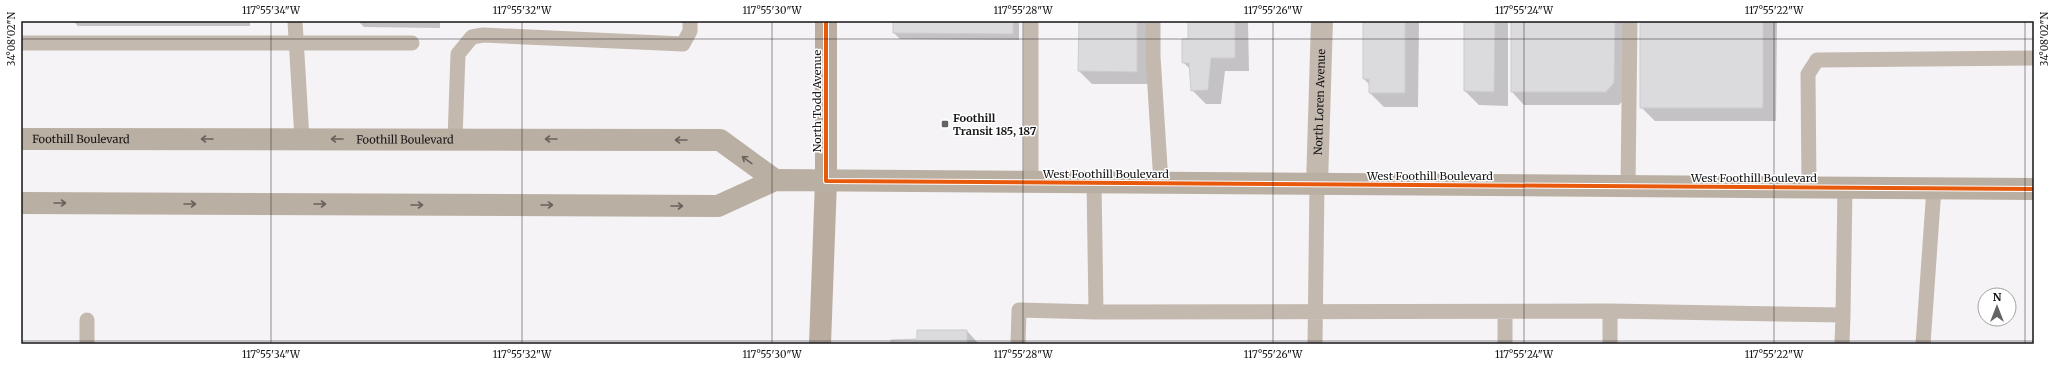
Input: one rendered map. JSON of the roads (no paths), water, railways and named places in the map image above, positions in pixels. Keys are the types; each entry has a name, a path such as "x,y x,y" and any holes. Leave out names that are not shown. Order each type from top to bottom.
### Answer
{"main road":[{"name":"Foothill Boulevard","path":"21,139 720,140 775,180"},
{"path":"21,203 718,206 775,180 826,181"},
{"name":"West Foothill Boulevard","path":"826,181 2034,189"}],"street":[{"name":"North Todd Avenue","path":"820,344 826,181 826,21"},
{"name":"North Loren Avenue","path":"1317,184 1322,21"}],"lane":[{"path":"295,21 302,139"},
{"path":"455,139 458,54 472,37 484,36 683,44 690,31 690,21"},
{"path":"1030,21 1031,182"},
{"path":"1153,21 1153,56 1161,183"},
{"path":"1628,186 1630,21"},
{"path":"21,43 412,42"},
{"path":"1809,187 1808,74 1817,60 2034,58"},
{"path":"1094,182 1096,312"},
{"path":"1314,344 1317,184"},
{"path":"1842,344 1845,188"},
{"path":"1923,344 1934,188"},
{"path":"1018,344 1019,310 1096,312 1315,313 1610,312 1843,315"},
{"path":"1505,312 1505,344"},
{"path":"1610,312 1610,344"},
{"path":"87,320 87,344"}],"place":[{"name":"Foothill Transit 185, 187","path":"945,124"}]}
